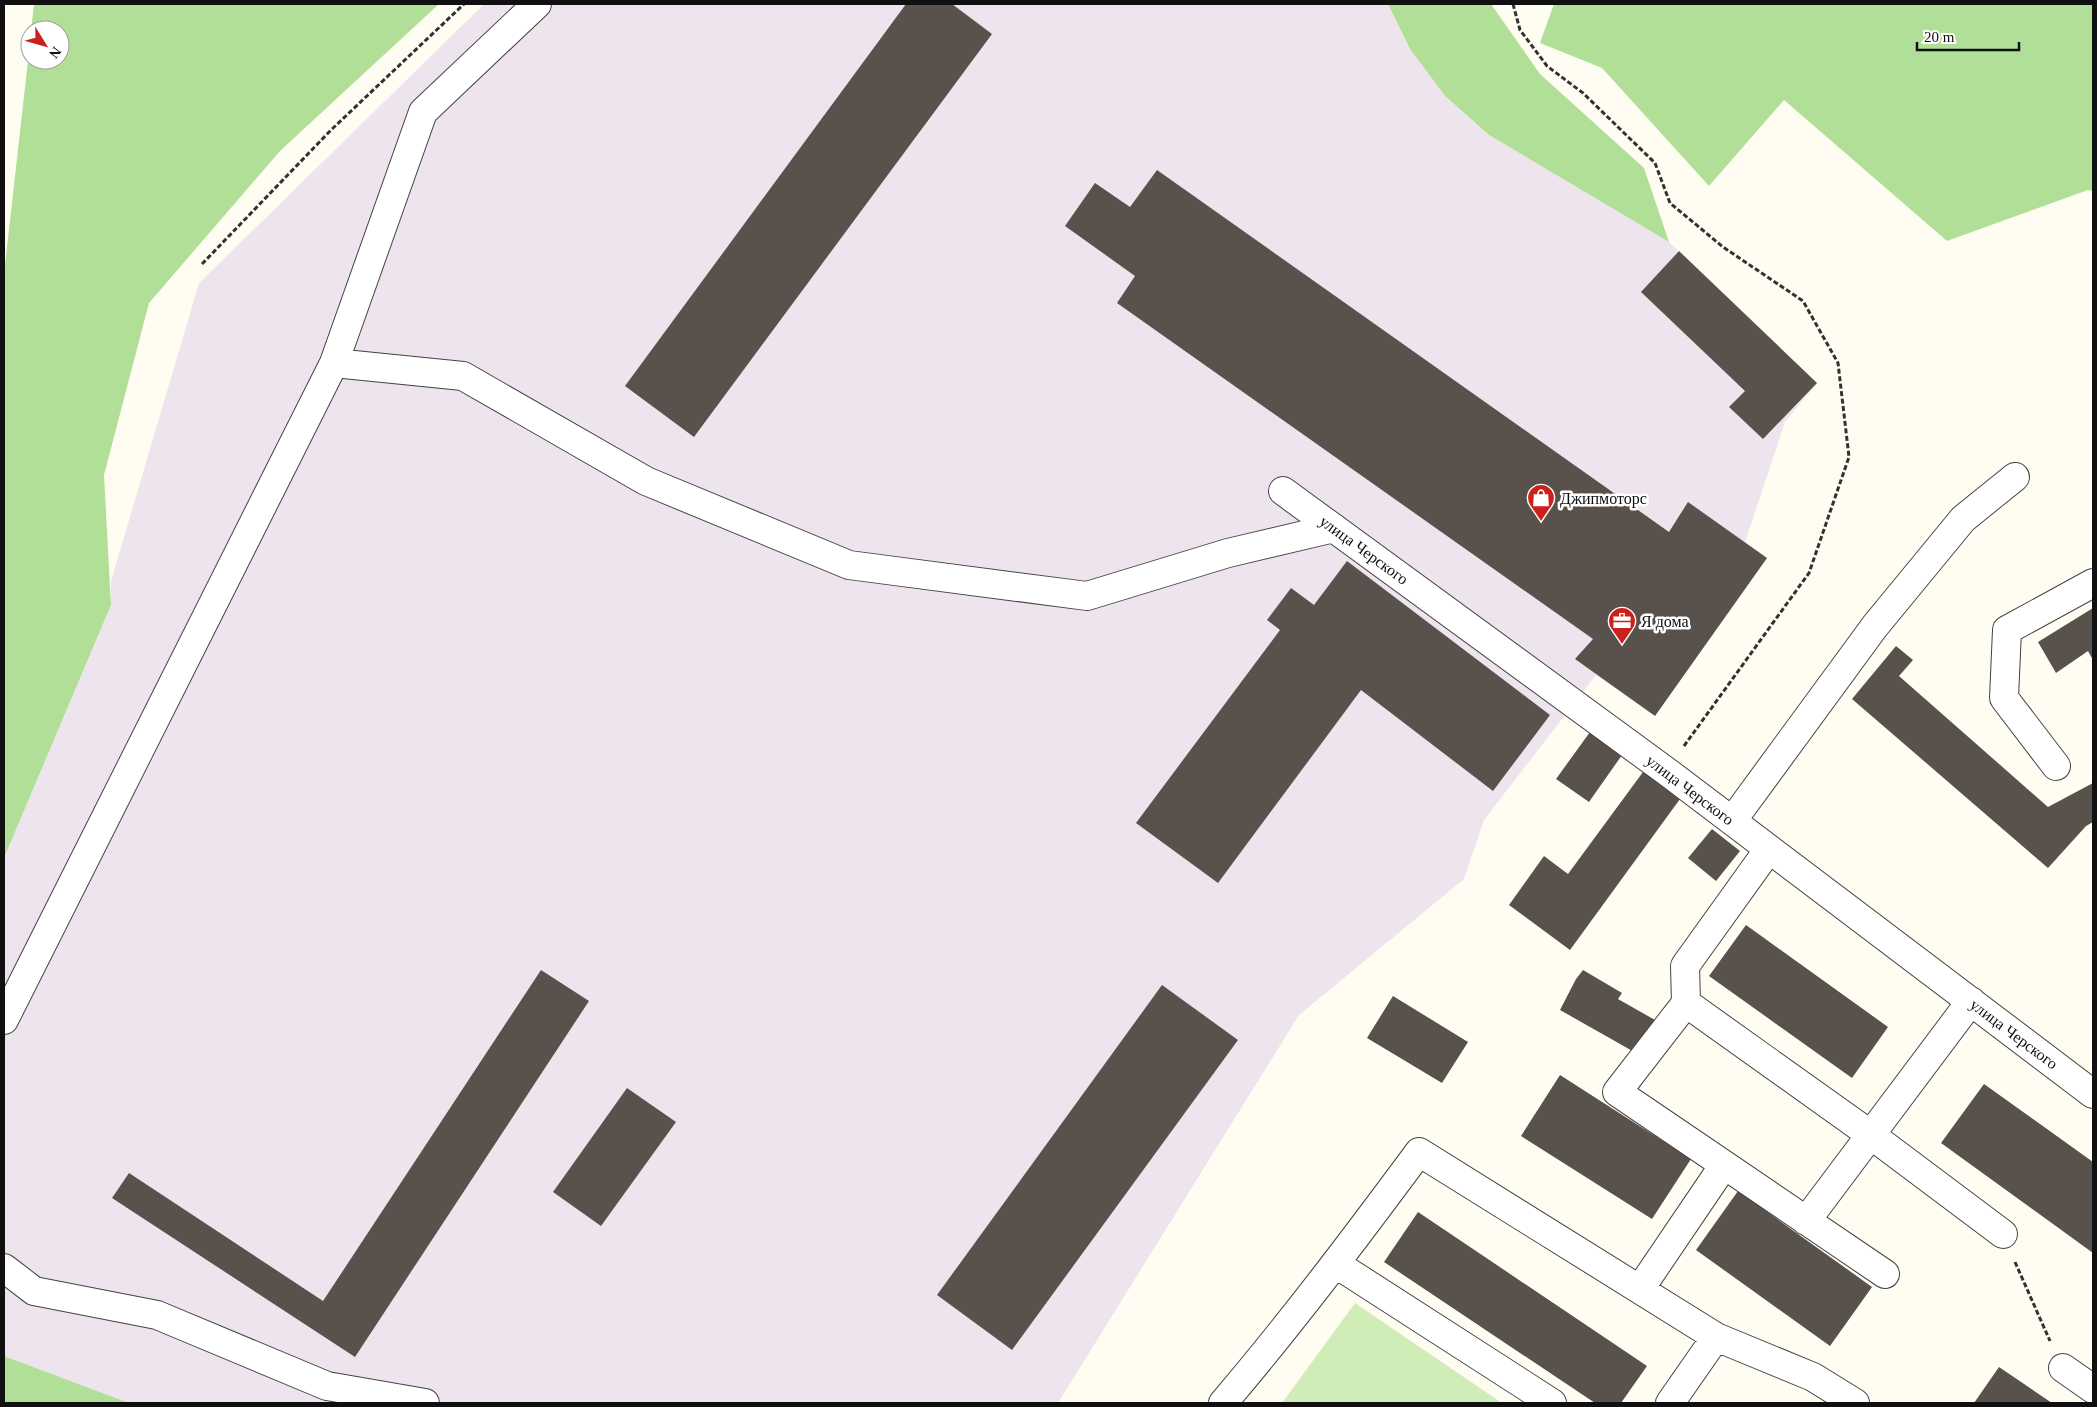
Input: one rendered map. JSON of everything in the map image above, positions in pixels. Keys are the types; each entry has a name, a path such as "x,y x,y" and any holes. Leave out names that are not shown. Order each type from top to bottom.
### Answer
{"street":[{"path":"4,1020 334,363 423,112 537,4"},
{"path":"334,363 463,376 646,481 849,565 1087,596 1228,553 1334,528"},
{"path":"1732,820 1881,618 1963,519 2014,477"},
{"name":"улица Черского","path":"1283,491 1732,820 2093,1094"},
{"path":"2056,766 2004,698 2007,630 2093,583"},
{"path":"1769,849 1685,966 1686,1003 1617,1092 1885,1274"},
{"path":"1806,1221 1970,1001"},
{"path":"1686,1003 1871,1135 2003,1234"},
{"path":"1223,1403 1274,1343 1420,1152 1716,1337 1813,1377 1855,1403"},
{"path":"1640,1289 1724,1165"},
{"path":"1336,1264 1552,1403"},
{"path":"4,1268 34,1291 157,1315 327,1386 425,1403"},
{"path":"1670,1403 1716,1337"},
{"path":"2063,1368 2093,1389"}],"path":[{"path":"202,264 331,130 464,4"},
{"path":"1513,4 1520,30 1547,66 1583,93 1655,163 1670,203 1723,247 1803,301 1838,363 1849,456 1809,573 1666,771"},
{"path":"2003,1234 2063,1368"}],"shaded area":[{"path":"484,4 1388,4 1410,49 1445,96 1489,135 1669,242 1817,383 1785,422 1745,542 1767,558 1655,716 1596,675 1484,820 1464,879 1299,1015 1058,1403 129,1403 4,1356 4,858 111,605 111,581 199,283"}],"green space":[{"path":"34,4 439,4 280,151 149,303 104,475 111,605 4,858 4,274 27,70 70,70 70,20 32,20"},
{"path":"1388,4 1491,4 1540,74 1644,168 1669,242 1489,135 1445,96 1410,49"},
{"path":"1554,4 2093,4 2093,191 2088,190 1947,241 1784,100 1709,186 1602,68 1540,43"},
{"path":"1355,1303 1502,1403 1282,1403"},
{"path":"4,1356 129,1403 4,1403"}],"building":[{"path":"906,4 952,4 992,34 694,437 625,386"},
{"path":"1157,170 1669,532 1688,502 1767,558 1655,716 1575,659 1593,639 1117,303 1135,276 1065,226 1095,183 1130,207"},
{"path":"1679,251 1817,383 1763,439 1729,407 1745,391 1641,292"},
{"path":"1347,561 1550,715 1493,791 1361,690 1218,883 1136,823 1280,630 1267,620 1291,588 1314,605"},
{"path":"2093,608 2093,660 2088,651 2056,673 2038,642"},
{"path":"1896,646 1913,660 1899,676 2048,807 2093,783 2093,822 2086,826 2048,868 1852,699"},
{"path":"1590,732 1622,755 1589,802 1556,779"},
{"path":"1643,772 1680,799 1570,950 1509,905 1544,856 1568,874"},
{"path":"1712,829 1740,851 1716,881 1688,858"},
{"path":"1746,925 1888,1027 1852,1078 1709,976"},
{"path":"541,970 589,1001 355,1357 112,1198 129,1173 323,1301"},
{"path":"1583,970 1622,993 1618,999 1655,1020 1636,1053 1560,1010 1576,979"},
{"path":"1162,985 1238,1040 1012,1350 937,1295"},
{"path":"1393,996 1468,1042 1442,1083 1367,1038"},
{"path":"1560,1075 1691,1159 1652,1219 1521,1136"},
{"path":"1984,1084 2093,1162 2093,1253 1941,1143"},
{"path":"627,1088 676,1122 601,1226 553,1192"},
{"path":"1738,1191 1872,1287 1830,1346 1696,1250"},
{"path":"1418,1212 1647,1366 1621,1403 1595,1403 1384,1262"},
{"path":"1999,1367 2052,1403 1974,1403"}],"place":[{"name":"Джипмоторс","path":"1541,522"},
{"name":"Я дома","path":"1622,645"}]}
